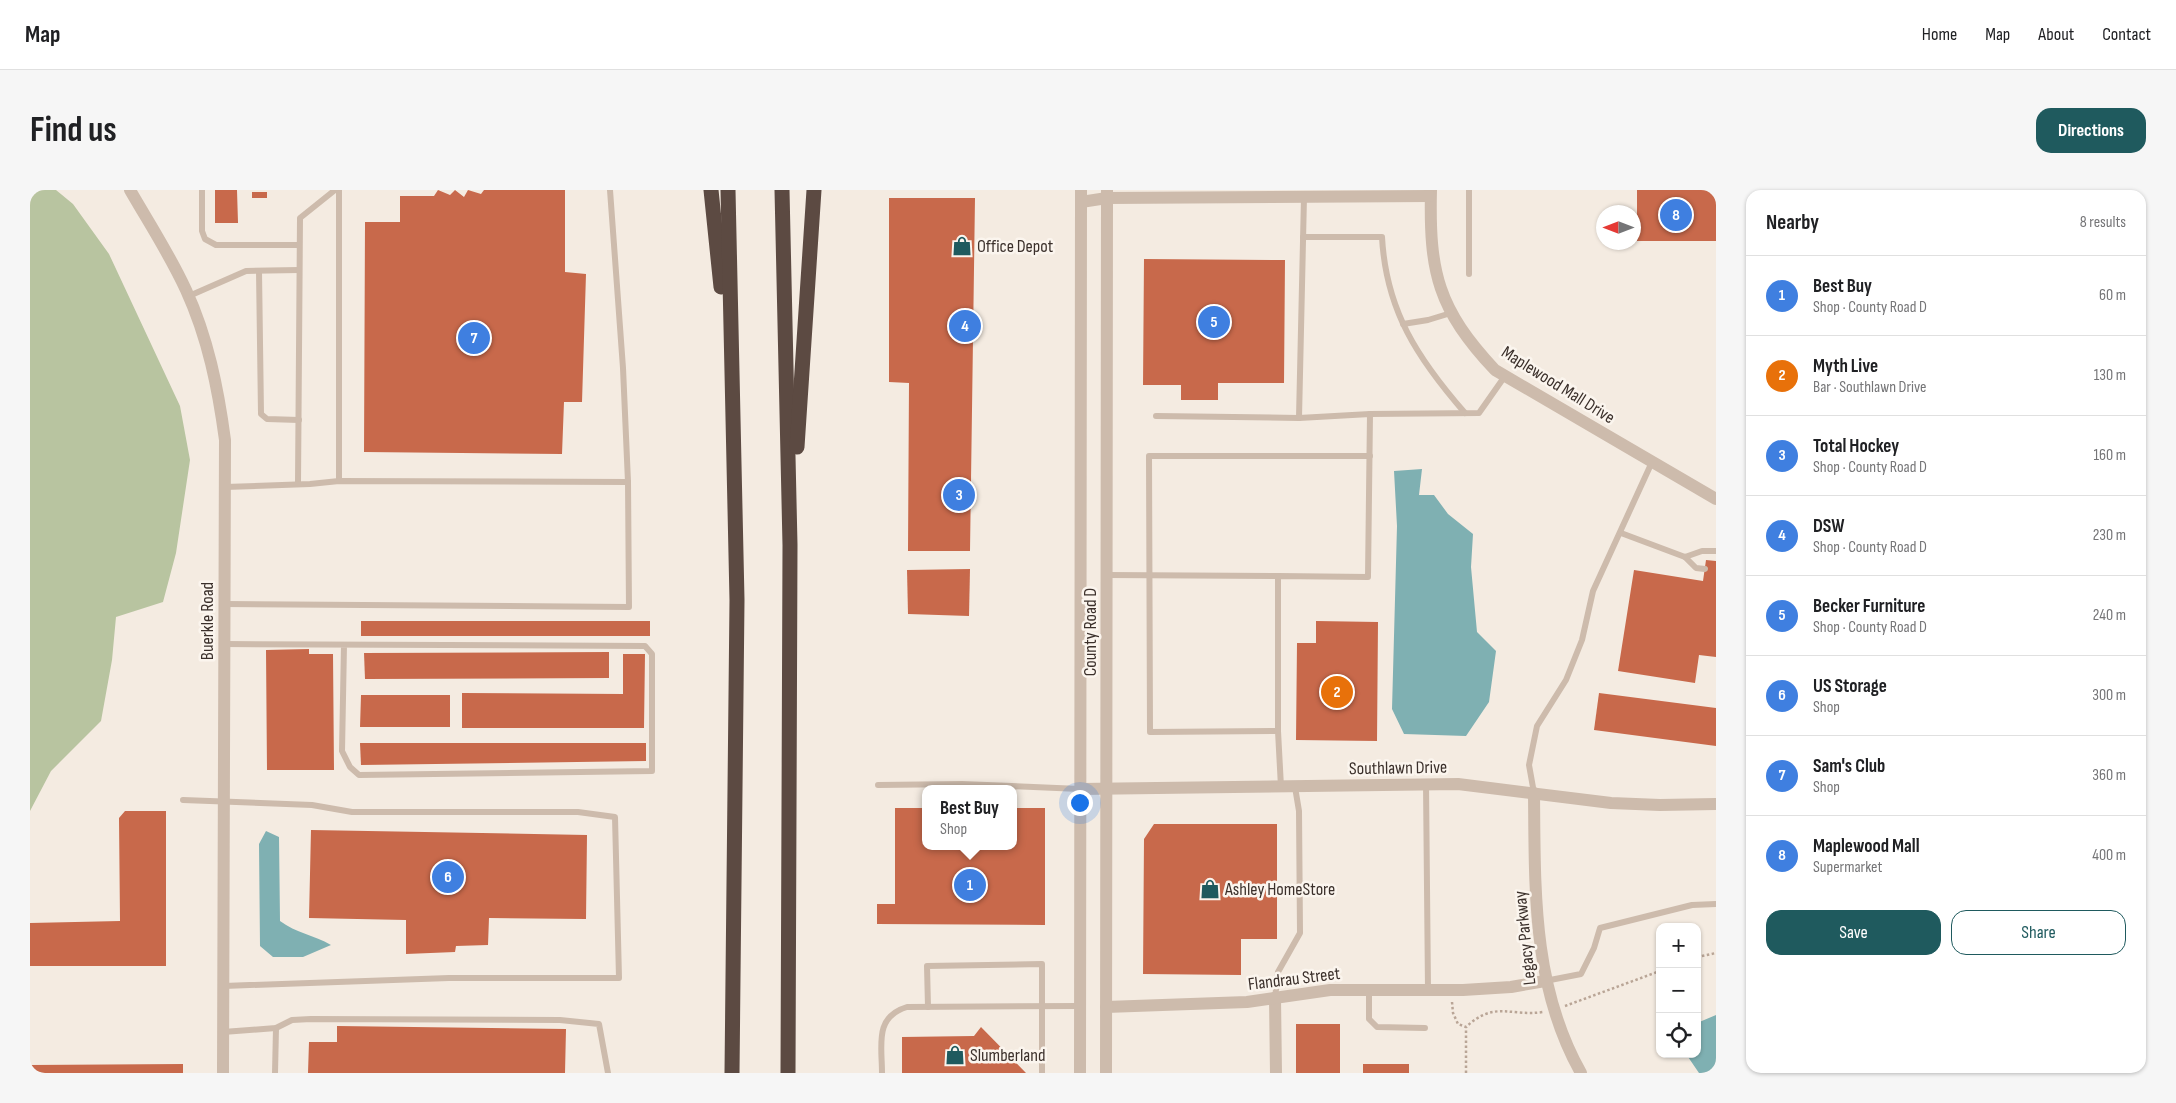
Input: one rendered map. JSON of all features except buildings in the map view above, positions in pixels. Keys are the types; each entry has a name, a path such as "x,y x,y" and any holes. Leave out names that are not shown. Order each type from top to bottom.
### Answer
{"highway":[{"path":"711,190 732,396"},
{"path":"728,190 737,600 732,1073"},
{"path":"782,190 790,545 788,1073"},
{"path":"790,545 814,190"}],"street":[{"name":"Buerkle Road","path":"130,190 166,251 188,296 212,364 225,440 223,1073"},
{"name":"Maplewood Mall Drive","path":"1081,196 1107,194 1304,197 1345,193 1431,193 1434,268 1442,294 1469,342 1496,370 1505,376 1716,499"},
{"name":"County Road D","path":"1106,1073 1108,790 1107,194"},
{"name":"County Road D","path":"1080,1073 1081,196"},
{"name":"Southlawn Drive","path":"1080,789 1458,784 1611,803 1660,805 1716,804"},
{"name":"Legacy Parkway","path":"1534,793 1537,922 1545,981 1564,1038 1581,1073"},
{"name":"Flandrau Street","path":"1106,1007 1247,1002 1330,990 1499,988 1545,981"},
{"path":"1276,998 1276,1073"}],"lane":[{"path":"202,190 202,231 206,239 216,245 300,245"},
{"path":"298,484 300,218 335,190"},
{"path":"339,190 339,481"},
{"path":"225,604 629,607 628,482 623,368 610,190"},
{"path":"1469,190 1469,274"},
{"path":"1299,418 1304,197"},
{"path":"1303,237 1382,237 1384,265 1407,336 1444,389 1465,413"},
{"path":"188,296 246,271 299,270"},
{"path":"259,271 261,414 267,420 299,420"},
{"path":"1403,324 1428,320 1451,312"},
{"path":"1156,416 1299,418 1370,414 1480,413 1505,376"},
{"path":"1107,575 1368,577 1370,414"},
{"path":"1278,731 1150,732 1149,456 1370,456"},
{"path":"1534,793 1529,765 1537,726 1566,680 1582,640 1592,591 1652,462"},
{"path":"225,487 339,481 628,482"},
{"path":"1621,532 1685,557 1696,568 1705,569"},
{"path":"1685,557 1702,551 1716,551"},
{"path":"1278,576 1278,731 1281,787"},
{"path":"225,644 645,646 652,654 652,771 359,775 350,767 342,751 344,645"},
{"path":"1426,784 1428,990"},
{"path":"878,785 986,785"},
{"path":"1017,786 1080,789"},
{"path":"1276,998 1278,972 1300,933 1299,811 1295,787"},
{"path":"183,800 312,805 352,812 578,812 615,818 619,978 449,978 224,986"},
{"path":"1545,981 1581,974 1594,948 1600,928 1692,905 1716,904"},
{"path":"928,1006 927,966 1042,964 1042,1073"},
{"path":"1369,990 1369,1019 1377,1027 1425,1028"},
{"path":"882,1073 882,1030 884,1021 896,1010 907,1006 1080,1006"},
{"path":"223,1032 276,1028 292,1020 310,1019 560,1020 599,1024 608,1073"},
{"path":"275,1073 276,1028"}],"path":[{"path":"1701,955 1716,953"},
{"path":"1466,1027 1466,1073"}],"green space":[{"path":"30,190 56,190 73,204 109,254 180,406 190,460 176,553 163,602 116,617 112,660 101,721 51,771 30,811"}],"water":[{"path":"1422,469 1419,495 1434,495 1448,514 1473,534 1471,567 1477,632 1496,651 1489,702 1466,736 1404,734 1392,709 1397,526 1394,471"},
{"path":"266,831 279,837 280,921 331,945 303,957 273,957 260,946 259,844"},
{"path":"1716,1015 1716,1073 1699,1073 1689,1058 1701,1058 1701,1021"}],"place":[{"name":"Maplewood Mall","path":"1676,215"},
{"name":"Office Depot","path":"962,246"},
{"name":"Becker Furniture","path":"1214,322"},
{"name":"DSW","path":"965,326"},
{"name":"Sam's Club","path":"474,338"},
{"name":"Total Hockey","path":"959,495"},
{"name":"Myth Live","path":"1337,692"},
{"name":"US Storage","path":"448,877"},
{"name":"Best Buy","path":"970,885"},
{"name":"Ashley HomeStore","path":"1210,889"},
{"name":"Slumberland","path":"955,1055"}]}
